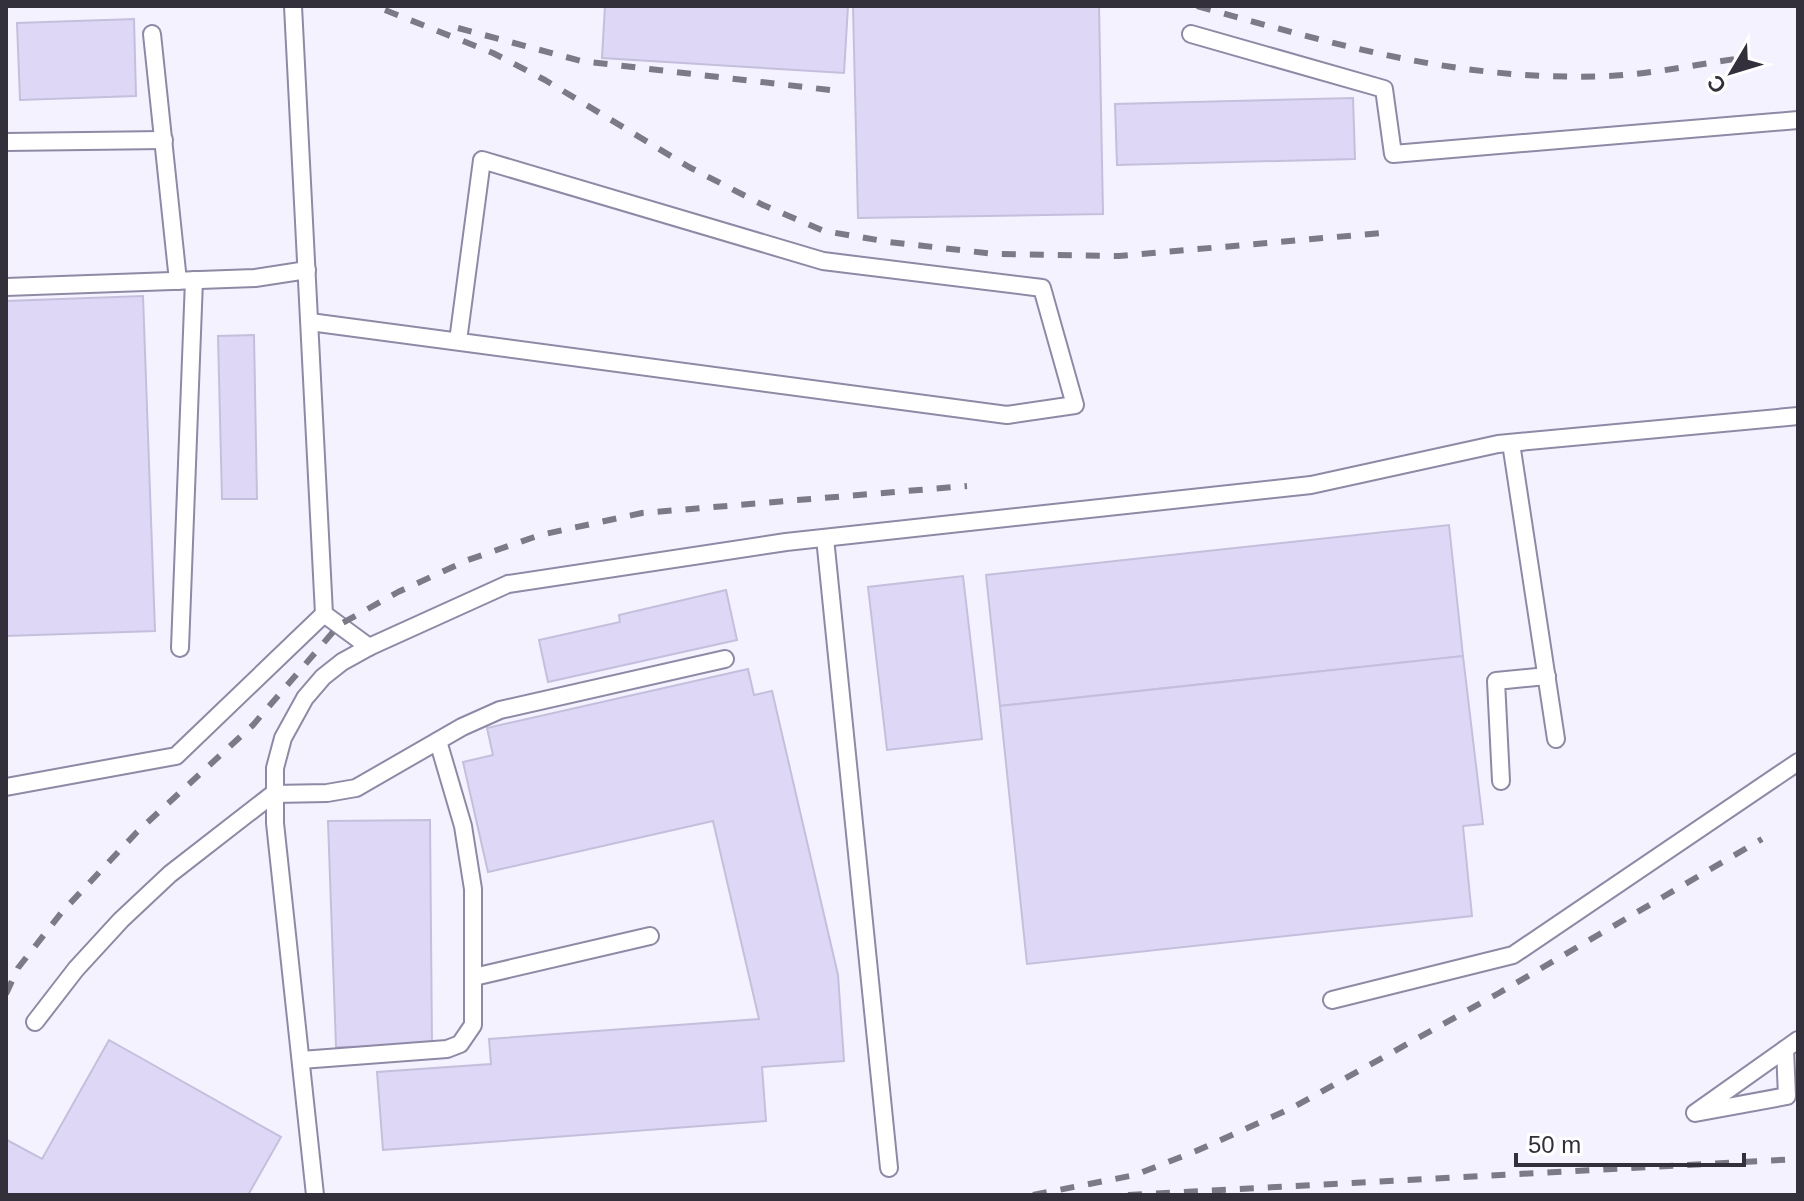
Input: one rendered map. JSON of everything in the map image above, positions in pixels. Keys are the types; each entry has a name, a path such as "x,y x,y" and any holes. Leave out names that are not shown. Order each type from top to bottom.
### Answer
{"lane":[{"path":"6,787 176,756 324,614 293,6"},
{"path":"152,34 164,140 186,280 180,648"},
{"path":"1191,34 1384,89 1393,154 1798,120"},
{"path":"6,142 164,140"},
{"path":"310,322 1007,415 1075,405 1042,288 823,261 482,160 458,341"},
{"path":"6,287 255,278 307,270"},
{"path":"315,1195 273,794 275,768 283,738 299,707 323,677 369,647 508,584 825,538 1311,485 1511,443 1798,416"},
{"path":"1511,443 1556,739"},
{"path":"825,538 889,1168"},
{"path":"324,614 369,647"},
{"path":"35,1022 76,969 121,920 170,874 273,794 327,793 356,788 475,720 500,710 725,659"},
{"path":"1501,781 1496,681 1547,676"},
{"path":"301,1060 447,1049 460,1044 473,1025 473,889 466,843 438,741"},
{"path":"1332,1000 1513,955 1798,762"},
{"path":"474,977 650,936"},
{"path":"1792,1045 1787,1096 1695,1113 1733,1086 1792,1045"}],"building":[{"path":"605,6 848,6 844,73 602,58"},
{"path":"853,6 1099,6 1103,214 858,218"},
{"path":"134,19 136,96 20,100 17,23"},
{"path":"1353,98 1355,159 1117,165 1115,104"},
{"path":"143,296 155,631 6,636 6,301"},
{"path":"254,335 257,499 222,499 218,336"},
{"path":"1449,525 1463,656 1000,706 986,575"},
{"path":"963,576 982,739 887,750 868,587"},
{"path":"726,590 737,640 548,682 539,640 620,622 619,615"},
{"path":"1463,656 1483,824 1463,826 1472,916 1027,964 1000,706"},
{"path":"748,669 754,695 772,691 838,975 844,1061 762,1067 766,1121 383,1150 377,1072 491,1064 489,1039 759,1019 713,821 488,872 463,762 493,755 487,728"},
{"path":"430,820 432,1046 336,1047 328,821"},
{"path":"109,1040 281,1137 248,1195 6,1195 7,1140 42,1159"}],"railway":[{"path":"1197,6 1400,58 1502,73 1609,76 1742,58"},
{"path":"385,10 493,53 545,80 689,167 763,205 824,231 995,254 1119,256 1381,233"},
{"path":"458,28 581,61 830,90"},
{"path":"6,994 18,968 62,912 137,832 253,725 339,625 398,592 468,560 540,535 642,513 967,486"},
{"path":"1033,1195 1135,1175 1292,1108 1499,993 1762,839"},
{"path":"1128,1195 1798,1159"}]}
